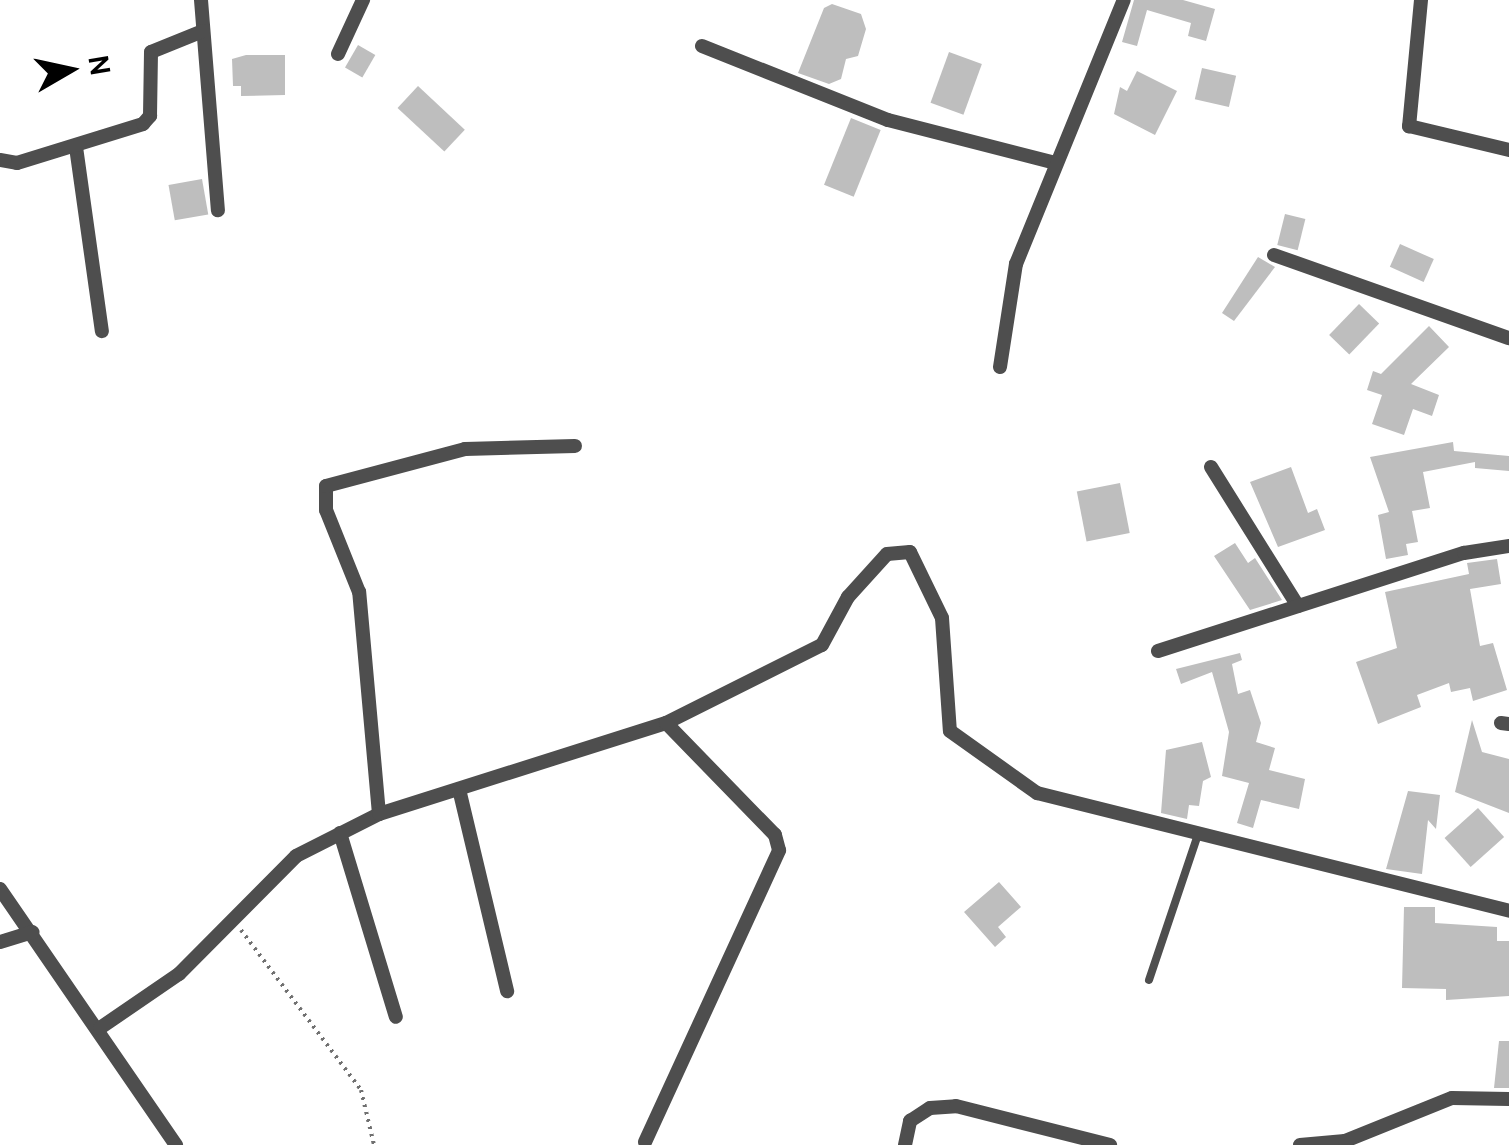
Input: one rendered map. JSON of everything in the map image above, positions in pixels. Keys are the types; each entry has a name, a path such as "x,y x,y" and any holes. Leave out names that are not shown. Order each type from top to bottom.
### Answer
{"street":[{"path":"201,0 218,210"},
{"path":"338,54 363,0"},
{"path":"1000,367 1016,264 1124,0"},
{"path":"1420,0 1409,126 1509,150"},
{"path":"0,160 18,163 143,124 150,116 151,52 203,31"},
{"path":"702,46 888,120 1055,163"},
{"path":"76,147 102,331"},
{"path":"1274,255 1509,338"},
{"path":"379,814 359,592 326,510 326,486 465,449 574,446"},
{"path":"1211,467 1298,606"},
{"path":"1158,652 1464,553 1509,546"},
{"path":"100,1028 178,974 235,922 296,856 379,814 666,723 822,645 874,567 887,554 910,552 942,618 947,722 965,748 1037,792 1509,912"},
{"path":"646,1142 779,850 775,835 666,723"},
{"path":"458,789 507,992"},
{"path":"340,833 396,1017"},
{"path":"0,889 100,1028 176,1145"},
{"path":"0,942 32,932"},
{"path":"1300,1145 1345,1142 1452,1098 1509,1099"},
{"path":"906,1145 910,1121 930,1108 956,1106 1110,1145"}],"lane":[{"path":"1149,980 1199,831"}],"path":[{"path":"235,922 361,1090 374,1145"}],"building":[{"path":"1134,0 1183,0 1215,9 1206,41 1188,36 1191,23 1147,10 1137,46 1122,42"},
{"path":"832,4 861,14 866,29 858,56 846,59 841,79 829,84 798,73 824,8"},
{"path":"358,45 375,55 362,78 345,68"},
{"path":"949,52 982,64 963,115 931,103"},
{"path":"285,55 285,95 241,96 241,86 233,86 232,59"},
{"path":"1202,68 1236,76 1229,107 1195,99"},
{"path":"1137,71 1177,91 1155,135 1114,114 1120,87 1127,91"},
{"path":"418,86 465,130 444,152 398,108"},
{"path":"851,118 881,130 854,197 824,185"},
{"path":"202,179 208,214 175,220 169,185"},
{"path":"1285,214 1305,219 1298,250 1277,245"},
{"path":"1400,244 1434,259 1424,282 1390,267"},
{"path":"1258,257 1275,267 1234,321 1222,313"},
{"path":"1359,304 1379,323 1349,354 1329,335"},
{"path":"1429,326 1449,347 1411,384 1439,395 1432,416 1413,409 1404,435 1372,424 1382,395 1367,390 1373,371 1381,374"},
{"path":"1453,442 1454,451 1509,456 1509,471 1475,468 1475,462 1423,472 1430,508 1412,511 1418,542 1406,544 1408,555 1386,559 1378,515 1389,512 1370,457"},
{"path":"1291,467 1308,513 1317,509 1325,530 1278,547 1250,482"},
{"path":"1120,483 1130,533 1087,541 1077,491"},
{"path":"1235,543 1248,563 1255,558 1282,600 1250,610 1214,556"},
{"path":"1497,559 1501,584 1470,589 1480,646 1493,643 1507,690 1473,701 1470,688 1451,692 1449,683 1417,695 1421,707 1378,724 1356,662 1397,648 1385,592 1469,574 1467,563"},
{"path":"1240,653 1242,660 1232,664 1238,694 1250,690 1261,723 1256,742 1275,748 1269,770 1305,779 1299,809 1261,800 1253,828 1237,823 1249,783 1222,776 1229,732 1212,672 1181,684 1176,669"},
{"path":"1472,720 1482,752 1509,759 1509,813 1455,792"},
{"path":"1202,742 1211,777 1203,781 1199,806 1189,805 1187,819 1161,813 1166,750"},
{"path":"1408,791 1440,795 1436,829 1428,820 1422,874 1386,869"},
{"path":"1478,808 1504,837 1471,867 1445,838"},
{"path":"999,882 1021,907 998,927 1006,937 995,947 964,912"},
{"path":"1404,907 1435,907 1435,923 1497,927 1497,941 1509,941 1509,996 1446,1000 1446,989 1402,988"},
{"path":"1499,1041 1509,1041 1509,1088 1494,1088"}]}
